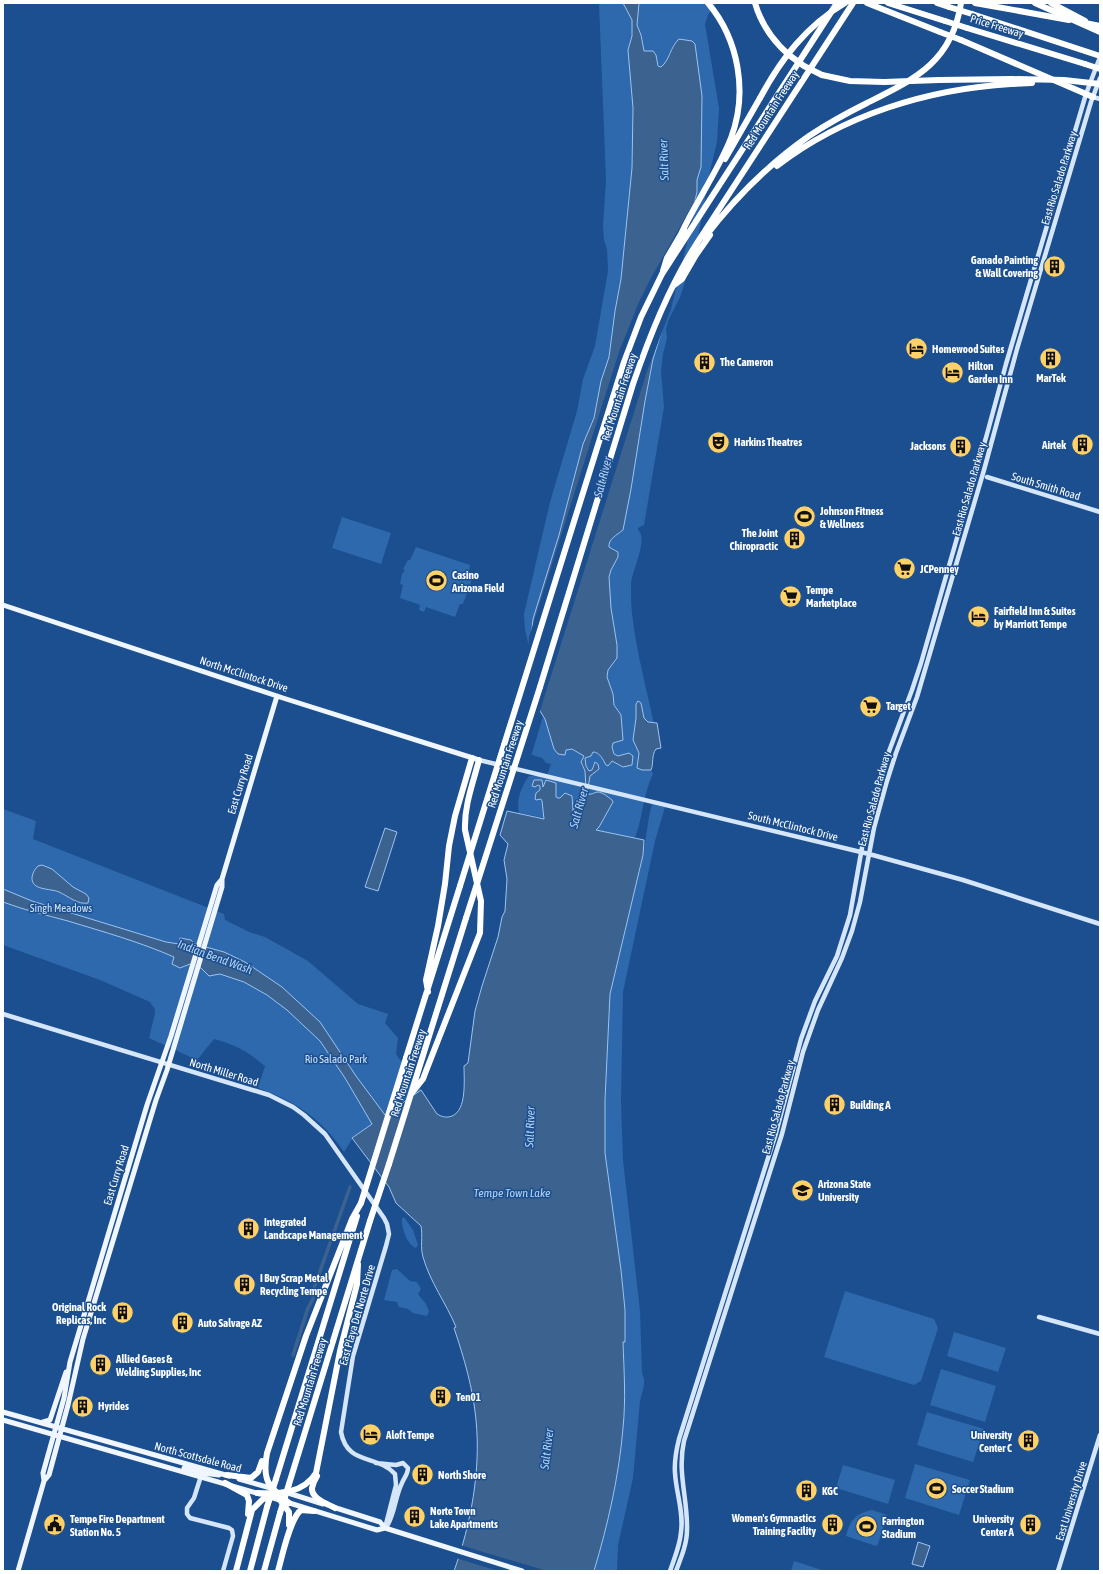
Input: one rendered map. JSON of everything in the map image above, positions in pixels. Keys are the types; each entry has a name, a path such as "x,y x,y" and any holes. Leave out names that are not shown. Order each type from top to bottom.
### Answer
{"highway":[{"path":"682,232 729,142 735,124 738,106 739,80 734,53 723,25 708,3"},
{"path":"755,3 767,30 789,55 804,66 822,75 850,82 939,80 1011,81 1100,85"},
{"name":"Red Mountain Freeway","path":"250,1571 276,1479 361,1203 624,362 641,317 662,274 837,3"},
{"path":"662,274 667,258 781,62 796,43 813,26 845,3"},
{"name":"Red Mountain Freeway","path":"264,1571 280,1513 370,1221 573,580 633,384 650,335 684,263 853,3"},
{"path":"868,3 961,40 1093,97"},
{"name":"Price Freeway","path":"888,3 1100,69"},
{"name":"Price Freeway","path":"937,3 1089,52 1100,57"},
{"path":"674,285 704,237 739,198 776,162 809,136 844,115 905,85 924,72 938,57 950,39 958,18 961,3"},
{"path":"975,3 1100,26"},
{"path":"1035,3 1100,31"},
{"path":"1051,3 1100,31"},
{"path":"739,198 792,154 855,120 894,106 934,95 1011,81"},
{"path":"428,992 426,980 438,926 445,884 449,846 455,816 476,759"},
{"path":"411,1094 423,1079 474,952 480,933 481,901 465,820 466,806 476,759"},
{"path":"225,1475 247,1479 255,1477 258,1472 267,1453 306,1336 352,1219 361,1203"},
{"path":"335,1508 316,1497 313,1493 312,1487 317,1473 340,1351 357,1284 358,1264"},
{"path":"267,1453 265,1472 275,1495 289,1503"},
{"path":"236,1571 242,1554 252,1510 263,1499 298,1489 308,1483 316,1473 319,1462"},
{"path":"224,1483 247,1495 249,1501 249,1519"},
{"path":"266,1486 287,1507 290,1514 287,1537 278,1571"},
{"path":"257,1493 295,1496"},
{"path":"287,1537 298,1512 304,1510 314,1511"}],"main road":[{"name":"East Rio Salado Parkway","path":"670,1571 679,1546 681,1532 681,1516 675,1469 675,1456 679,1439 776,1133 801,1039 815,1001 837,956 844,936 854,900 862,852 876,793 916,679 989,428 1006,364 1086,94 1100,57"},
{"name":"East Rio Salado Parkway","path":"676,1571 683,1551 687,1530 686,1509 680,1468 681,1453 684,1441 782,1134 805,1046 819,1008 842,958 852,931 860,902 874,828 887,781 917,697 986,462 1017,349 1100,78"},
{"path":"1093,97 1100,99"},
{"name":"South Smith Road","path":"987,477 1100,512"},
{"name":"North McClintock Drive","path":"3,605 277,696 476,759"},
{"name":"East Curry Road","path":"18,1571 44,1481 43,1472 57,1435 62,1428 83,1340 156,1100 169,1064 194,970 222,887 222,879 277,696"},
{"name":"South McClintock Drive","path":"476,759 862,852 963,880 1100,924"},
{"name":"East Curry Road","path":"57,1435 56,1427 64,1398 70,1362 147,1105 194,970"},
{"name":"North Miller Road","path":"3,1014 268,1095 293,1107 316,1124 330,1140 387,1224"},
{"name":"East Playa Del Norte Drive","path":"387,1224 389,1234 353,1356 341,1428 342,1437 349,1450 358,1457 388,1468 400,1477 406,1475"},
{"path":"1039,1316 1100,1334"},
{"path":"41,1422 50,1420 70,1362"},
{"name":"North Scottsdale Road","path":"3,1412 266,1486"},
{"name":"North Scottsdale Road","path":"3,1420 257,1493"},
{"name":"East University Drive","path":"1058,1571 1100,1435"},
{"name":"East Playa Del Norte Drive","path":"376,1463 396,1465"},
{"path":"289,1503 377,1530 385,1528 390,1519 399,1488 406,1475 408,1468 405,1464 400,1463 396,1465 394,1469 396,1485 385,1528"},
{"path":"169,1467 199,1472 203,1469"},
{"path":"223,1571 233,1536 232,1530 190,1518 187,1514 187,1508 195,1495 203,1473 225,1475"},
{"path":"286,1493 380,1522 385,1528 409,1536 522,1571"}],"green space":[{"path":"599,3 623,3 632,20 632,36 628,50 633,108 632,168 621,279 609,357 601,381 594,418 583,444 559,535 533,619 530,651 525,630 524,614 550,502 577,411 583,379 595,346 608,271 607,249 604,240 603,226 606,180"},
{"path":"639,3 716,3 708,15 705,24 719,108 717,142 696,248 680,297 669,319 666,329 667,338 661,371 664,407 644,525 638,528 642,540 631,585 632,610 636,641 654,724 645,719 641,703 636,704 633,739 639,753 637,768 642,770 651,770 653,774 647,789 635,838 596,830 597,792 591,795 587,794 590,776 593,773 593,764 592,770 589,771 586,766 585,758 591,756 593,752 595,752 598,753 606,765 612,761 623,767 629,753 618,756 614,754 612,747 621,715 614,705 613,694 607,677 608,670 617,658 617,645 611,608 609,577 618,557 615,549 609,547 608,545 645,401 653,359 669,308 697,192 697,180 701,167 674,43 665,64 661,67 644,51 641,35 637,25"},
{"path":"342,517 391,533 381,564 332,548"},
{"name":"Casino Arizona Field","path":"416,547 470,565 468,577 472,579 463,604 460,604 455,617 426,607 424,612 419,610 420,605 400,598 403,585 400,584 402,574 405,570 403,569 408,560 410,560"},
{"path":"543,716 566,750 572,749 584,756 581,765 585,771 586,788 584,795 578,799 573,811 573,799 556,797 556,783 543,787 543,783 534,780 532,787 537,785 540,786 539,799 542,801 544,818 519,813 518,808 522,789 529,776 547,775 551,764 546,763 542,758 532,755"},
{"path":"652,804 665,807 655,841 623,992 621,1102 623,1160 640,1311 642,1373 644,1386 640,1401 633,1478 618,1545 617,1571 594,1571 604,1536 616,1482 624,1416 623,1342 625,1342 625,1310 605,1153 605,1100 610,994 643,855"},
{"path":"3,809 36,821 33,839 224,914 225,920 249,932 265,937 308,961 358,1004 388,1014 385,1023 398,1038 396,1054 421,1090 354,1136 344,1152 326,1129 306,1112 284,1099 258,1088 265,1066 246,1052 235,1046 214,1039 197,1060 149,1038 155,1013 155,1009 150,1002 100,980 3,945"},
{"path":"404,1217 413,1230 418,1245 416,1248 407,1240 405,1235 402,1222 402,1218"},
{"path":"397,1269 410,1281 417,1282 421,1289 418,1294 426,1304 429,1311 427,1316 413,1313 408,1309 399,1307 397,1302 384,1300 392,1270"},
{"path":"845,1291 934,1319 938,1328 921,1381 914,1385 824,1357"},
{"path":"954,1332 1006,1348 998,1372 947,1356"},
{"path":"941,1369 996,1386 985,1422 930,1405"},
{"path":"927,1412 984,1429 973,1462 917,1445"},
{"name":"Soccer Stadium","path":"915,1464 970,1480 959,1515 905,1498"},
{"path":"843,1465 895,1480 888,1504 836,1488"},
{"name":"Farrington Stadium","path":"872,1510 887,1515 878,1544 876,1546 846,1536 854,1518 866,1511"},
{"path":"794,1561 825,1571 791,1571"}],"water":[{"name":"Tempe Town Lake","path":"623,3 639,3 637,25 641,35 644,51 653,51 656,55 658,66 661,67 664,64 679,39 692,41 695,44 702,96 701,167 697,180 697,192 669,308 653,359 623,530 613,537 609,544 609,547 618,552 618,557 609,577 611,608 617,645 617,658 608,670 607,677 613,694 614,705 621,715 623,740 613,743 612,747 614,754 618,756 629,753 633,756 632,765 623,767 612,761 608,766 595,752 593,752 591,756 585,758 586,766 589,771 592,770 595,762 598,764 599,769 590,776 587,794 597,792 601,793 609,797 613,802 596,830 644,840 643,855 610,994 605,1100 605,1153 625,1310 625,1342 623,1342 624,1417 621,1446 612,1500 594,1571 454,1571 470,1516 476,1477 477,1458 475,1408 465,1362 454,1328 456,1327 434,1284 423,1257 421,1226 396,1203 389,1187 352,1138 372,1124 345,1078 320,1041 287,1010 267,995 244,982 220,974 209,976 201,968 190,964 180,968 172,964 174,957 148,947 108,933 3,902 3,889 32,901 166,942 179,944 180,938 191,940 195,944 224,952 245,962 282,987 320,1022 356,1076 385,1115 421,1090 437,1114 448,1117 457,1113 464,1094 464,1066 468,1063 475,1011 505,911 507,879 504,860 508,844 500,835 507,811 544,819 542,801 541,799 535,799 536,793 540,790 540,786 532,786 534,780 542,780 543,787 546,780 556,783 556,797 560,798 565,793 572,796 573,811 578,799 584,795 586,788 585,771 581,762 584,756 572,749 566,750 565,755 558,754 554,749 545,719 531,697 530,651 533,619 559,535 583,444 594,418 601,381 609,357 621,279 632,168 633,108 628,50 632,36 632,20"},
{"path":"638,701 641,703 644,718 648,722 657,723 661,748 656,749 654,752 651,770 642,770 637,768 639,753 633,740 636,704"},
{"path":"385,828 397,832 378,891 365,887"},
{"path":"42,865 52,869 73,887 86,894 89,898 88,903 81,903 59,892 35,885 32,877 33,874 38,866"},
{"path":"918,1542 930,1546 923,1567 912,1564"}],"pier":[{"path":"699,193 671,309 647,371 539,714 529,698 529,637 619,352 639,302 651,278"},
{"path":"460,1545 547,1571 498,1571 456,1558"}],"waterway":[{"path":"293,1355 308,1308 313,1299 313,1291 350,1187"}],"place":[{"name":"Ganado Painting & Wall Covering","path":"1054,266"},
{"name":"Homewood Suites","path":"916,349"},
{"name":"MarTek","path":"1051,358"},
{"name":"The Cameron","path":"704,362"},
{"name":"Hilton Garden Inn","path":"953,372"},
{"name":"Harkins Theatres","path":"719,442"},
{"name":"Airtek","path":"1082,445"},
{"name":"Jacksons","path":"961,446"},
{"name":"Johnson Fitness & Wellness","path":"804,517"},
{"name":"The Joint Chiropractic","path":"794,539"},
{"name":"JCPenney","path":"905,569"},
{"name":"Casino Arizona Field","path":"436,581"},
{"name":"Tempe Marketplace","path":"790,596"},
{"name":"Fairfield Inn & Suites by Marriott Tempe","path":"978,617"},
{"name":"Target","path":"871,706"},
{"name":"Building A","path":"834,1105"},
{"name":"Arizona State University","path":"802,1190"},
{"name":"Integrated Landscape Management","path":"248,1228"},
{"name":"I Buy Scrap Metal Recycling Tempe","path":"244,1284"},
{"name":"Original Rock Replicas, Inc","path":"122,1313"},
{"name":"Auto Salvage AZ","path":"182,1323"},
{"name":"Allied Gases & Welding Supplies, Inc","path":"101,1365"},
{"name":"Ten01","path":"440,1397"},
{"name":"Hyrides","path":"82,1406"},
{"name":"Aloft Tempe","path":"371,1435"},
{"name":"University Center C","path":"1028,1441"},
{"name":"North Shore","path":"422,1475"},
{"name":"Soccer Stadium","path":"937,1489"},
{"name":"KGC","path":"807,1491"},
{"name":"Norte Town Lake Apartments","path":"414,1517"},
{"name":"Women's Gymnastics Training Facility","path":"832,1524"},
{"name":"Tempe Fire Department Station No. 5","path":"54,1525"},
{"name":"University Center A","path":"1030,1525"},
{"name":"Farrington Stadium","path":"866,1527"}],"water label":[{"name":"Salt River","path":"664,160"},
{"name":"Salt River","path":"603,477"},
{"name":"Salt River","path":"579,808"},
{"name":"Indian Bend Wash","path":"215,957"},
{"name":"Salt River","path":"530,1127"},
{"name":"Salt River","path":"547,1449"}],"park label":[{"name":"Singh Meadows","path":"61,908"},
{"name":"Rio Salado Park","path":"336,1059"}]}
